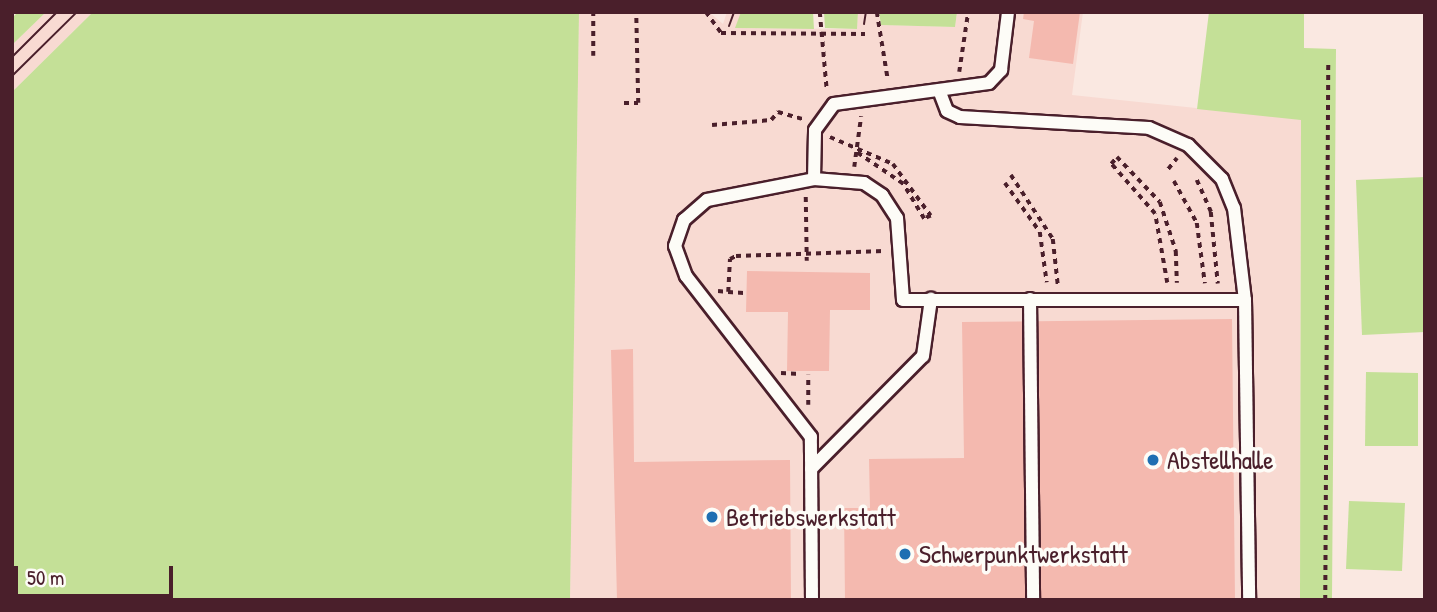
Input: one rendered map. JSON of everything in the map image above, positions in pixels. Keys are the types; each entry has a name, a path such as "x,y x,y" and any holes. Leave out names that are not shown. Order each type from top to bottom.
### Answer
{"lane":[{"path":"810,180 817,127 834,104 989,83 1001,70 1008,12"},
{"path":"939,90 947,111 960,117 1114,122 1149,128 1195,150 1222,179 1234,208 1245,300 1249,600"},
{"path":"812,600 811,438 697,289 675,246 684,220 707,200 810,180 851,181 882,195 897,218 904,250 903,300 1245,300"},
{"path":"811,469 923,356 931,299"},
{"path":"1030,299 1033,600"}],"path":[{"path":"593,12 593,56"},
{"path":"624,103 638,103 636,12"},
{"path":"706,12 721,33 865,34"},
{"path":"820,12 823,82 834,104"},
{"path":"877,12 891,96"},
{"path":"956,87 968,12"},
{"path":"1325,600 1328,62"},
{"path":"851,181 864,100"},
{"path":"712,125 771,120 778,112 817,127 893,164 931,216 924,219 903,184 856,152"},
{"path":"1116,157 1160,202 1171,226 1172,300 1155,214 1111,164 1116,157"},
{"path":"1178,157 1185,164"},
{"path":"1192,171 1211,212 1213,300"},
{"path":"1011,175 1053,239 1053,299"},
{"path":"807,258 810,180"},
{"path":"1174,181 1197,223 1213,300"},
{"path":"1005,183 1040,232 1053,299"},
{"path":"728,292 732,257 807,258 904,250"},
{"path":"697,289 744,293"},
{"path":"808,375 809,384"}],"shaded area":[{"path":"46,12 93,12 12,92 12,45"},
{"path":"579,12 709,12 723,24 727,12 741,12 736,28 857,29 858,12 879,12 881,25 955,27 957,12 1083,12 1072,95 1301,119 1300,600 570,600"}],"green space":[{"path":"18,12 46,12 12,45 12,18"},
{"path":"93,12 579,12 570,600 12,600 12,92"},
{"path":"741,12 813,12 814,29 735,28"},
{"path":"824,12 858,12 857,29 825,28"},
{"path":"879,12 957,12 955,27 881,25"},
{"path":"1209,12 1304,12 1304,48 1336,49 1332,600 1300,600 1301,120 1197,109"},
{"path":"1425,177 1425,332 1362,335 1356,180"},
{"path":"1366,372 1418,373 1418,446 1365,446"},
{"path":"1349,501 1405,503 1402,571 1346,569"}],"building":[{"path":"1024,12 1080,12 1073,64 1029,58 1034,21 1023,19"},
{"path":"747,271 870,273 870,310 830,310 829,371 787,371 788,312 746,312"},
{"path":"1232,319 1235,600 845,600 844,508 870,508 869,459 964,458 962,322"},
{"name":"Betriebswerkstatt","path":"633,349 634,462 790,460 791,600 617,600 611,350"}],"tram line":[{"path":"12,57 57,12"},
{"path":"12,76 77,12"},
{"path":"729,26 734,12"},
{"path":"864,24 866,12"}],"place":[{"name":"Abstellhalle","path":"1153,460"},
{"name":"Betriebswerkstatt","path":"712,517"},
{"name":"Schwerpunktwerkstatt","path":"905,554"}]}
